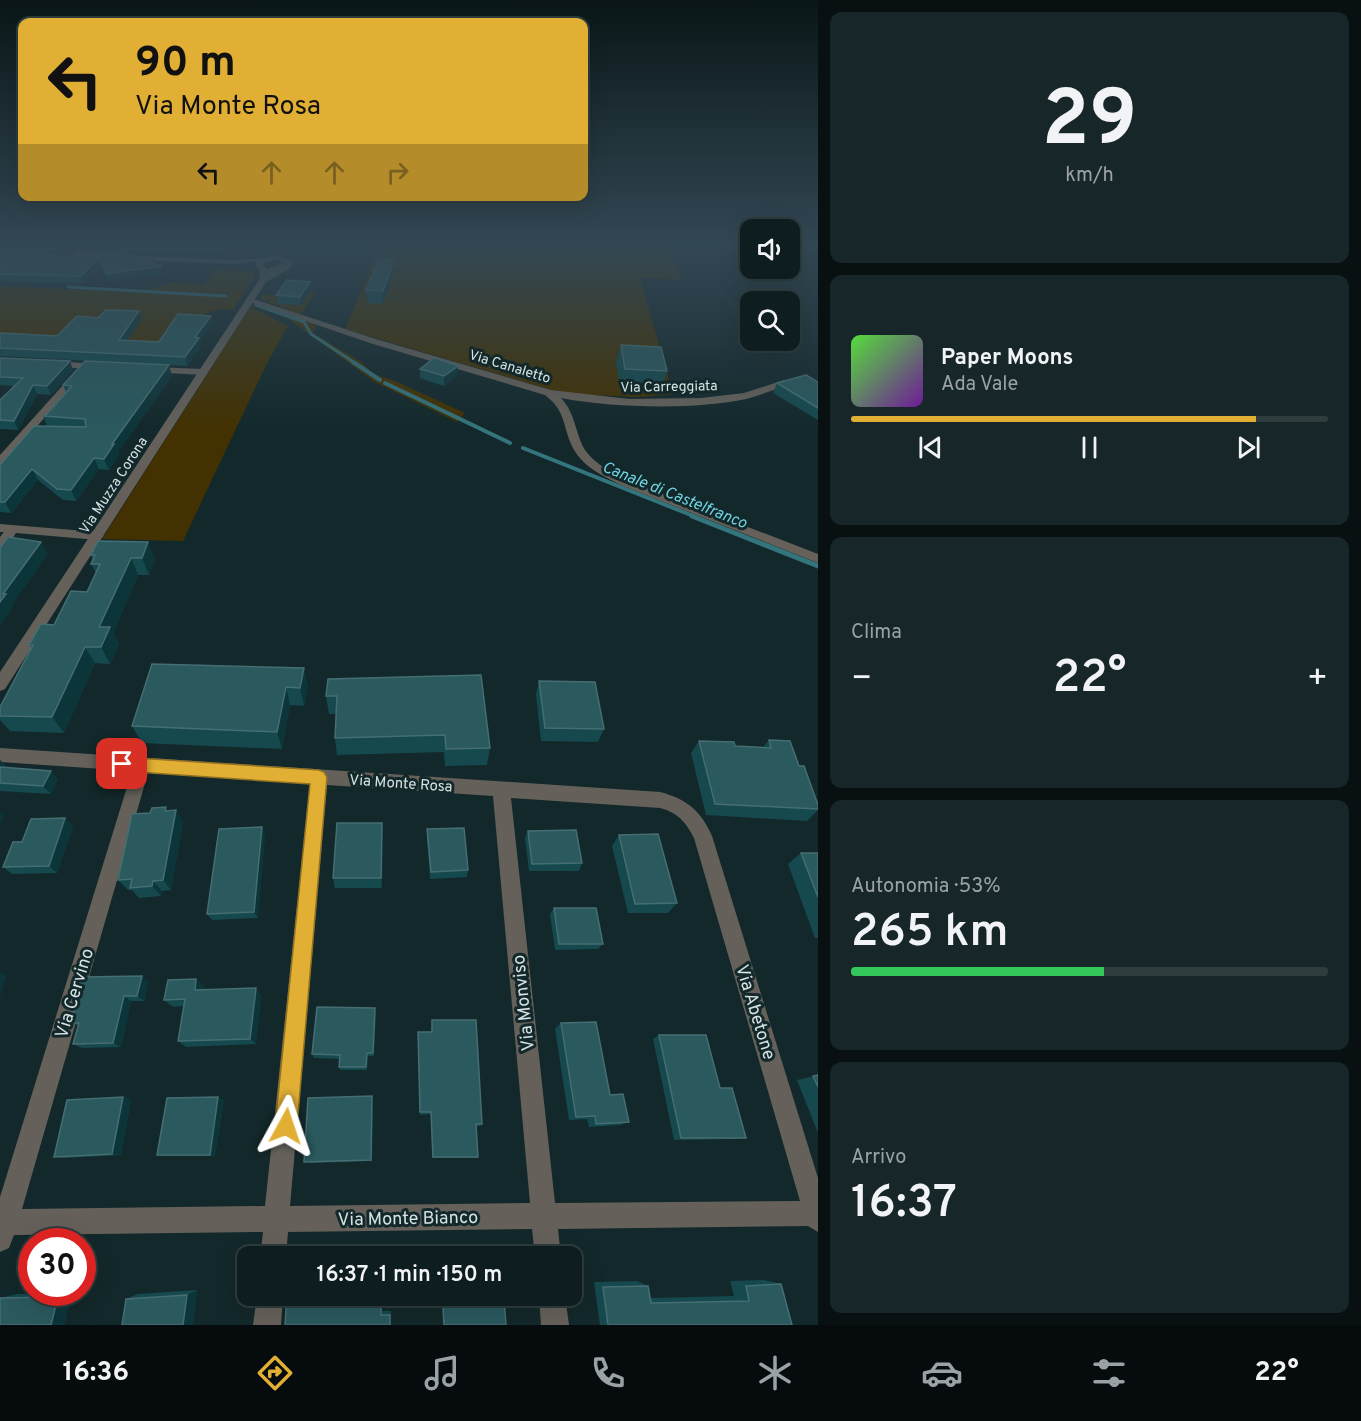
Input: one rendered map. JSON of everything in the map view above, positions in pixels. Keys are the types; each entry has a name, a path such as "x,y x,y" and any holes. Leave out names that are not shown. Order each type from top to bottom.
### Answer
{"street":[{"name":"Via Muzza Corona","path":"0,685 245,307"},
{"name":"Via Canaletto","path":"273,307 376,342 549,393 568,410 579,449 599,469 625,483 818,559"},
{"path":"37,363 115,367"},
{"path":"0,462 33,431 85,366"},
{"path":"138,369 203,372"},
{"name":"Via Carreggiata","path":"549,393 629,402 701,400 746,396 788,382"},
{"path":"0,546 6,528 98,536"},
{"name":"Via Monte Rosa","path":"0,755 660,800 684,807 691,814"},
{"name":"Via Cervino","path":"2,1227 142,765"},
{"path":"274,1246 319,777"},
{"name":"Via Monviso","path":"501,790 547,1246"},
{"name":"Via Abetone","path":"691,814 703,836 817,1216"},
{"name":"Via Monte Bianco","path":"2,1227 277,1219 817,1216"},
{"path":"267,1325 269,1306"},
{"path":"553,1306 555,1325"}],"shaded area":[{"path":"0,307 235,307 234,309 207,313 155,365 142,365 145,360 0,336"},
{"path":"250,307 288,326 267,363 183,541 102,539"},
{"path":"254,307 262,307 317,325 313,333 361,362 374,374 395,381 465,413 457,422 375,382 287,318"},
{"path":"280,307 306,307 301,315"},
{"path":"354,307 648,307 673,394 640,397 565,394 345,329"}],"building":[{"path":"106,310 139,311 119,340 159,342 178,314 211,316 195,337 199,338 185,357 0,348 0,333 57,336 77,316 98,318"},
{"path":"621,345 661,347 667,371 625,369"},
{"path":"0,358 70,361 47,386 33,385 14,421 0,420 0,400 23,378 0,377"},
{"path":"434,358 458,366 444,376 420,369"},
{"path":"85,361 169,365 112,444 114,444 104,459 94,458 71,490 57,489 32,469 5,502 0,502 0,465 34,426 86,427 85,419 43,416 72,386 63,385"},
{"path":"806,375 818,382 818,408 777,383"},
{"path":"8,537 41,542 3,594 6,594 0,602 0,548"},
{"path":"98,541 148,542 142,558 131,558 99,627 110,627 101,647 85,647 52,717 0,716 0,707 33,645 29,645 41,624 54,625 71,591 87,592 100,564 91,564 95,555 91,555"},
{"path":"152,664 304,668 300,688 286,687 277,732 132,726"},
{"path":"481,675 490,748 446,749 445,735 335,738 337,696 326,696 328,679"},
{"path":"539,681 595,682 604,729 545,728"},
{"path":"769,740 790,741 799,766 804,766 818,809 715,804 699,741 734,742 735,746 771,748"},
{"path":"0,767 51,771 43,786 0,783"},
{"path":"166,807 165,811 176,810 163,880 153,881 152,886 130,888 132,879 118,880 132,814 150,813 152,808"},
{"path":"65,818 49,866 3,867 13,842 22,842 31,819"},
{"path":"337,823 382,823 381,878 333,878"},
{"path":"262,827 254,912 207,914 219,829"},
{"path":"464,828 468,870 431,872 427,829"},
{"path":"576,830 582,863 532,864 528,831"},
{"path":"658,834 677,903 635,904 619,835"},
{"path":"801,853 818,853 818,897"},
{"path":"554,908 596,908 603,944 559,944"},
{"path":"142,976 137,996 124,996 113,1043 73,1044 79,1023 71,1023 83,977"},
{"path":"196,979 195,990 256,988 250,1039 178,1041 185,999 164,1000 168,980"},
{"path":"317,1007 375,1008 373,1053 367,1053 366,1067 339,1067 340,1055 312,1054"},
{"path":"432,1020 476,1020 482,1124 476,1124 478,1157 433,1157 431,1112 420,1112 418,1032 432,1032"},
{"path":"596,1022 610,1095 623,1094 629,1122 596,1124 595,1116 576,1117 561,1023"},
{"path":"659,1035 706,1035 720,1088 732,1088 746,1138 681,1138"},
{"path":"818,1075 818,1087 813,1076"},
{"path":"372,1096 371,1160 304,1162 308,1098"},
{"path":"123,1097 112,1154 54,1157 67,1100"},
{"path":"218,1097 210,1155 157,1155 167,1098"},
{"path":"781,1284 792,1325 608,1325 603,1287 648,1286 651,1303 749,1301 746,1286"},
{"path":"187,1295 183,1325 122,1325 126,1299"},
{"path":"0,1298 18,1298 18,1306 56,1306 51,1325 0,1325"},
{"path":"286,1306 381,1306 381,1315 390,1315 390,1325 285,1325"},
{"path":"443,1306 505,1306 506,1325 444,1325"}],"waterway":[{"name":"Canale di Castelfranco","path":"261,307 304,322 311,334 355,363"},
{"name":"Canale di Castelfranco","path":"353,362 380,380"},
{"name":"Canale di Castelfranco","path":"385,383 510,443"},
{"name":"Canale di Castelfranco","path":"523,448 696,517"},
{"name":"Canale di Castelfranco","path":"692,516 818,566"}],"route":[{"path":"122,764 319,777 286,1126"}]}
